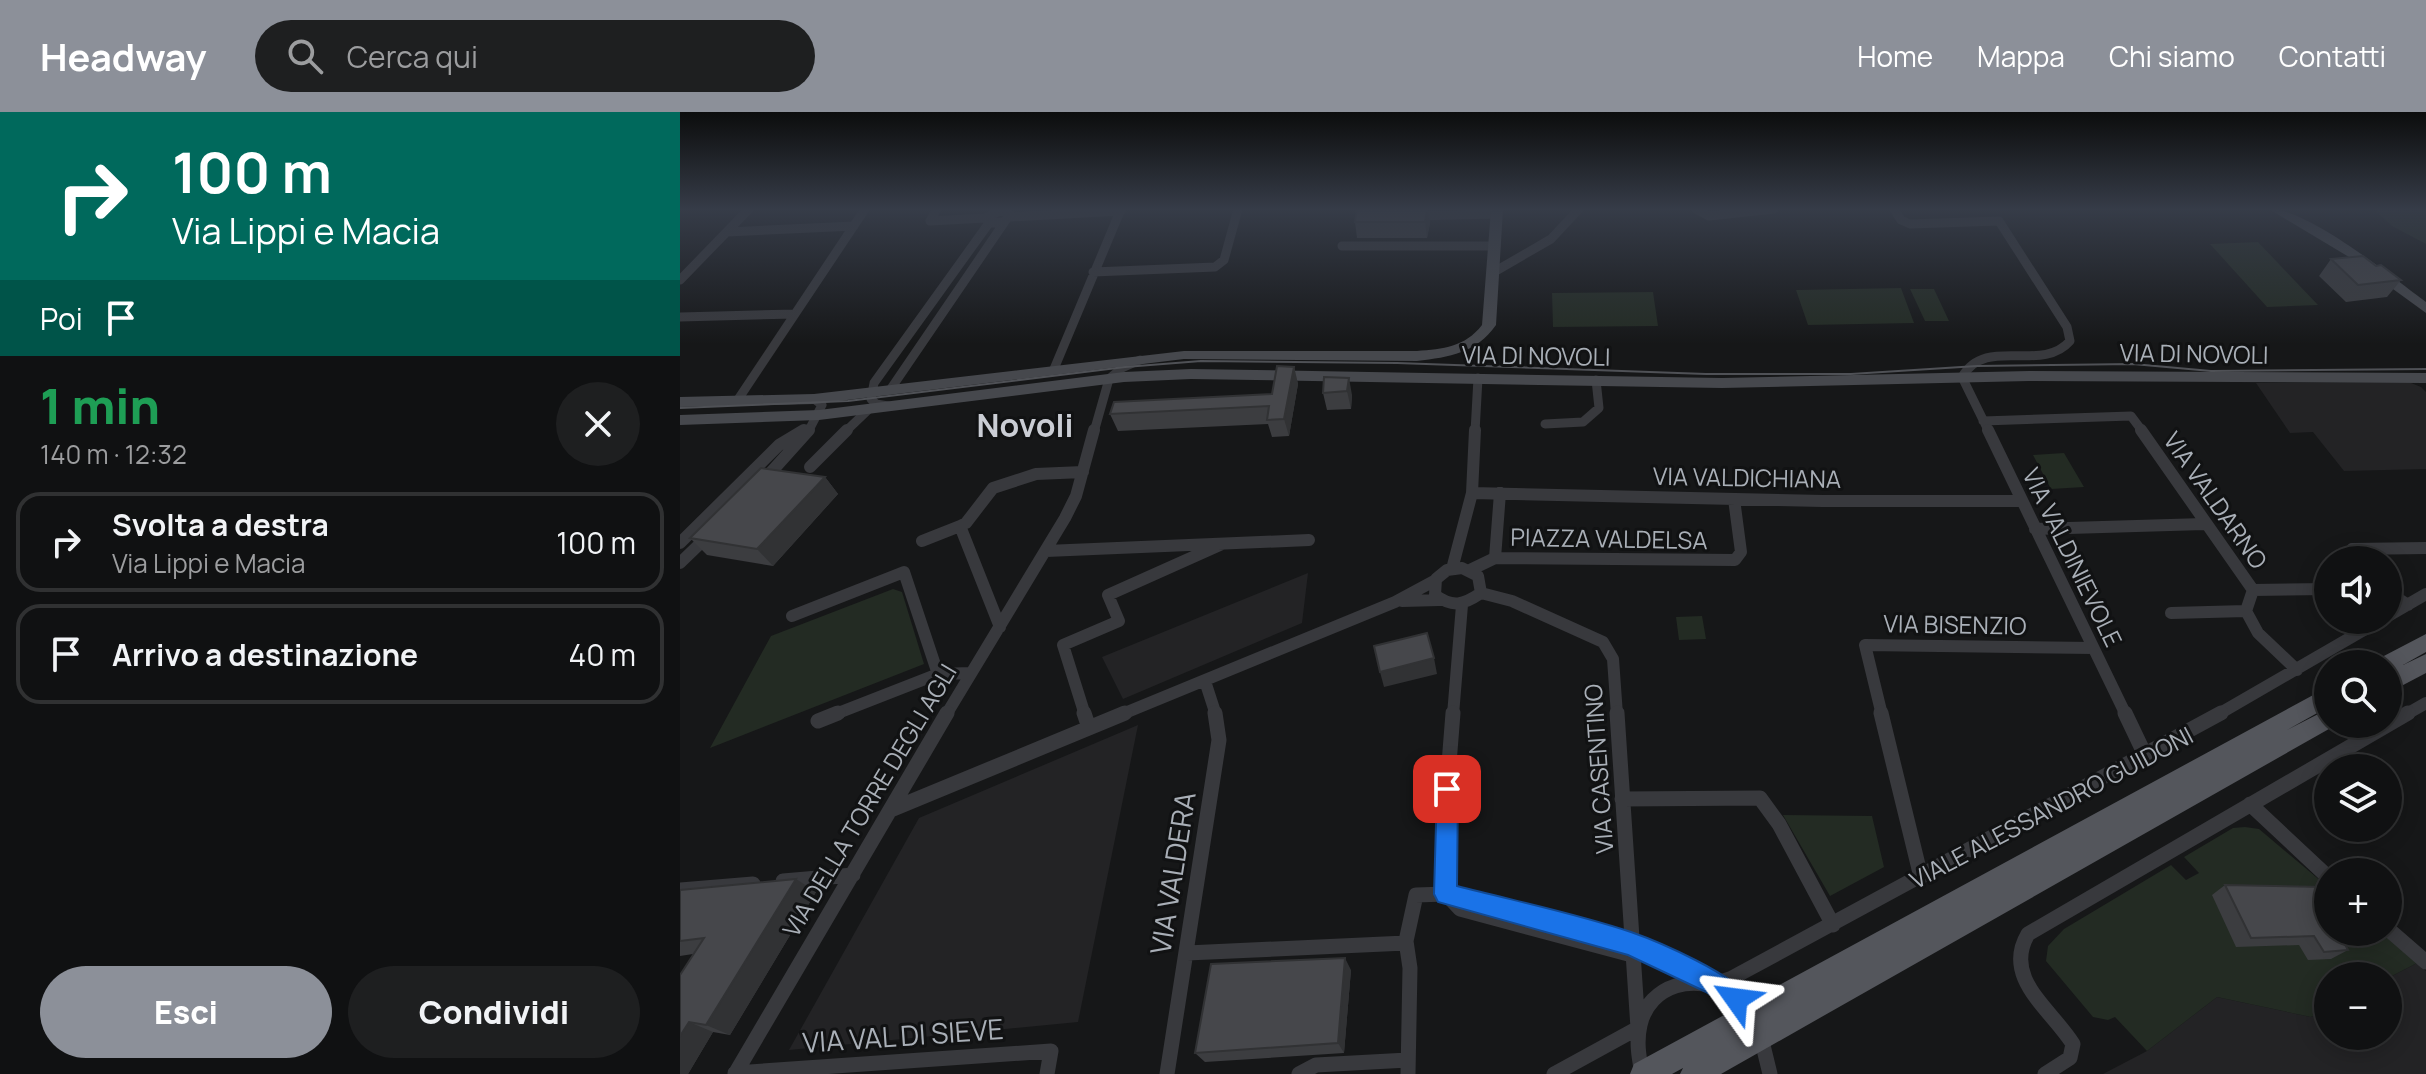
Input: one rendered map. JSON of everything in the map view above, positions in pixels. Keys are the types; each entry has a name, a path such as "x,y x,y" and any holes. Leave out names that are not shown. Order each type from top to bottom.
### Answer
{"main road":[{"path":"2402,656 2426,642"},
{"path":"2402,676 2426,663"},
{"name":"VIALE ALESSANDRO GUIDONI","path":"1694,1074 1755,1025 2314,704"},
{"name":"VIALE ALESSANDRO GUIDONI","path":"1643,1074 1755,1025 2314,726"}],"street":[{"path":"680,280 706,254"},
{"path":"737,401 835,254"},
{"path":"871,393 878,377 963,254"},
{"path":"890,398 984,254"},
{"path":"1054,369 1101,254"},
{"path":"1093,272 1209,268 1220,264 1226,254"},
{"path":"1494,272 1495,254"},
{"path":"1494,272 1530,254"},
{"path":"1962,377 1970,364 1983,357 2052,354 2067,347 2070,335 2019,254"},
{"path":"2354,254 2426,309"},
{"name":"VIA DI NOVOLI","path":"680,420 868,410 890,398 1054,369 1147,358 1208,354 1417,356 1445,353 1467,346 1485,331 1490,319 1494,272"},
{"path":"680,317 795,314"},
{"name":"VIA DI NOVOLI","path":"1109,379 1127,365 1147,358"},
{"path":"1087,364 1104,370 1109,379"},
{"name":"VIA DI NOVOLI","path":"680,402 814,399 871,393 890,398 1191,374 1722,383 2158,375 2275,379 2426,378"},
{"name":"VIA VALDINIEVOLE","path":"1962,377 2146,757"},
{"path":"1452,569 1472,493 1478,378"},
{"name":"VIA DELLA TORRE DEGLI AGLI","path":"735,1073 1072,505 1109,379"},
{"path":"1545,424 1583,422 1599,408 1596,380"},
{"path":"756,488 798,446 819,415 822,405 814,399"},
{"path":"810,467 868,410"},
{"name":"VIA VALDARNO","path":"1983,421 2131,416 2253,590 2246,611"},
{"path":"680,543 779,445 808,428"},
{"path":"922,541 966,523 993,488 1036,474 1083,472"},
{"name":"VIA VALDICHIANA","path":"1472,493 2022,501"},
{"path":"1495,558 1500,493"},
{"name":"PIAZZA VALDELSA","path":"1470,570 1495,558 1735,560 1741,552 1734,499"},
{"path":"2035,529 2204,524"},
{"path":"960,526 1000,627"},
{"path":"680,563 713,531"},
{"path":"1046,551 1309,540"},
{"path":"1089,728 1063,645 1119,621 1108,595 1222,544"},
{"path":"2402,548 2426,548"},
{"path":"893,809 1395,602 1452,569 1470,570 1481,579 1481,593 1473,601 1462,605 1439,600 1395,602"},
{"path":"792,616 904,572 938,674"},
{"path":"1434,581 1433,590 1439,600"},
{"path":"2253,590 2314,589"},
{"name":"VIA CASENTINO","path":"1481,593 1512,601 1603,642 1610,650 1638,1028"},
{"path":"2402,608 2426,594"},
{"path":"2402,601 2408,605"},
{"path":"1446,894 1447,789 1462,605"},
{"path":"2171,613 2246,611 2254,628 2297,670"},
{"name":"VIALE ALESSANDRO GUIDONI","path":"1643,1074 1636,1054 1638,1028 1648,1004 1660,992 1688,981 1714,984 1730,979 2146,757 2357,634"},
{"name":"VIA BISENZIO","path":"1921,877 1865,645 2093,648"},
{"path":"818,721 938,674 971,673"},
{"name":"VIA VALDERA","path":"1167,1074 1219,731 1205,681"},
{"path":"2045,1074 2070,1058 2073,1044 2068,1032 2021,974 2016,958 2021,942 2028,934 2426,703"},
{"path":"1622,799 1760,798 1779,824 1833,925"},
{"path":"2250,804 2314,864"},
{"path":"680,890 853,875"},
{"path":"1299,1074 1316,1065 1408,1067 1410,968 1406,959 1406,943 1416,895 1446,894 1631,950 1714,984 1736,999 1755,1025 1770,1074"},
{"path":"2402,941 2426,962"},
{"path":"1187,953 1406,943"},
{"path":"1554,1074 1638,1028"},
{"name":"VIA VAL DI SIEVE","path":"735,1073 1051,1051 1047,1074"}],"shaded area":[{"path":"2219,254 2269,254 2318,305 2267,307"},
{"path":"1901,288 1914,323 1808,325 1796,290"},
{"path":"1910,289 1934,289 1949,321 1925,321"},
{"path":"1653,292 1658,326 1553,327 1552,293"},
{"path":"2256,383 2411,383 2421,387 2426,392 2426,469 2344,471 2313,432 2290,433"},
{"path":"2064,453 2084,487 2051,489 2033,455"},
{"path":"1308,573 1302,623 1123,699 1102,657"},
{"path":"893,589 902,592 924,664 710,748 771,636"},
{"path":"1702,616 1706,639 1679,640 1676,617"},
{"path":"1138,725 1078,1022 789,1050 919,818"},
{"path":"1783,815 1872,816 1884,867 1830,896"},
{"path":"2233,828 2259,829 2314,875 2314,946 2397,946 2417,963 2402,971 2402,962 2314,962 2314,1016 2217,997 2147,1051 2115,1017 2108,1020 2093,1017 2046,961 2048,946 2064,929 2171,865 2186,880 2199,873 2184,857"},
{"path":"2417,963 2426,971 2426,1074 2103,1074 2147,1051 2217,997 2314,1016 2314,1050 2402,1050 2402,971"}],"building":[{"path":"2363,256 2401,280 2358,285 2331,259"},
{"path":"1277,366 1294,367 1284,419 1267,420 1269,406 1110,414 1114,402 1272,394"},
{"path":"1324,377 1349,378 1347,391 1323,393"},
{"path":"761,468 825,477 757,549 690,538"},
{"path":"1427,633 1434,658 1380,672 1374,646"},
{"path":"796,879 706,1025 689,1022 680,1036 680,975 704,938 680,941 680,890"},
{"path":"2225,885 2314,887 2314,936 2251,938"},
{"path":"2320,946 2346,946 2348,950 2324,952"},
{"path":"1345,958 1338,1043 1195,1053 1211,964"}],"tram line":[{"path":"680,408 848,401 1125,367 1201,361 1397,363 1706,374 1851,374 1977,366 2133,364 2211,371 2426,369"}],"district":[{"name":"Novoli","path":"1025,425"}],"route":[{"path":"1447,789 1446,894 1631,944 1724,989 1736,999"}]}
